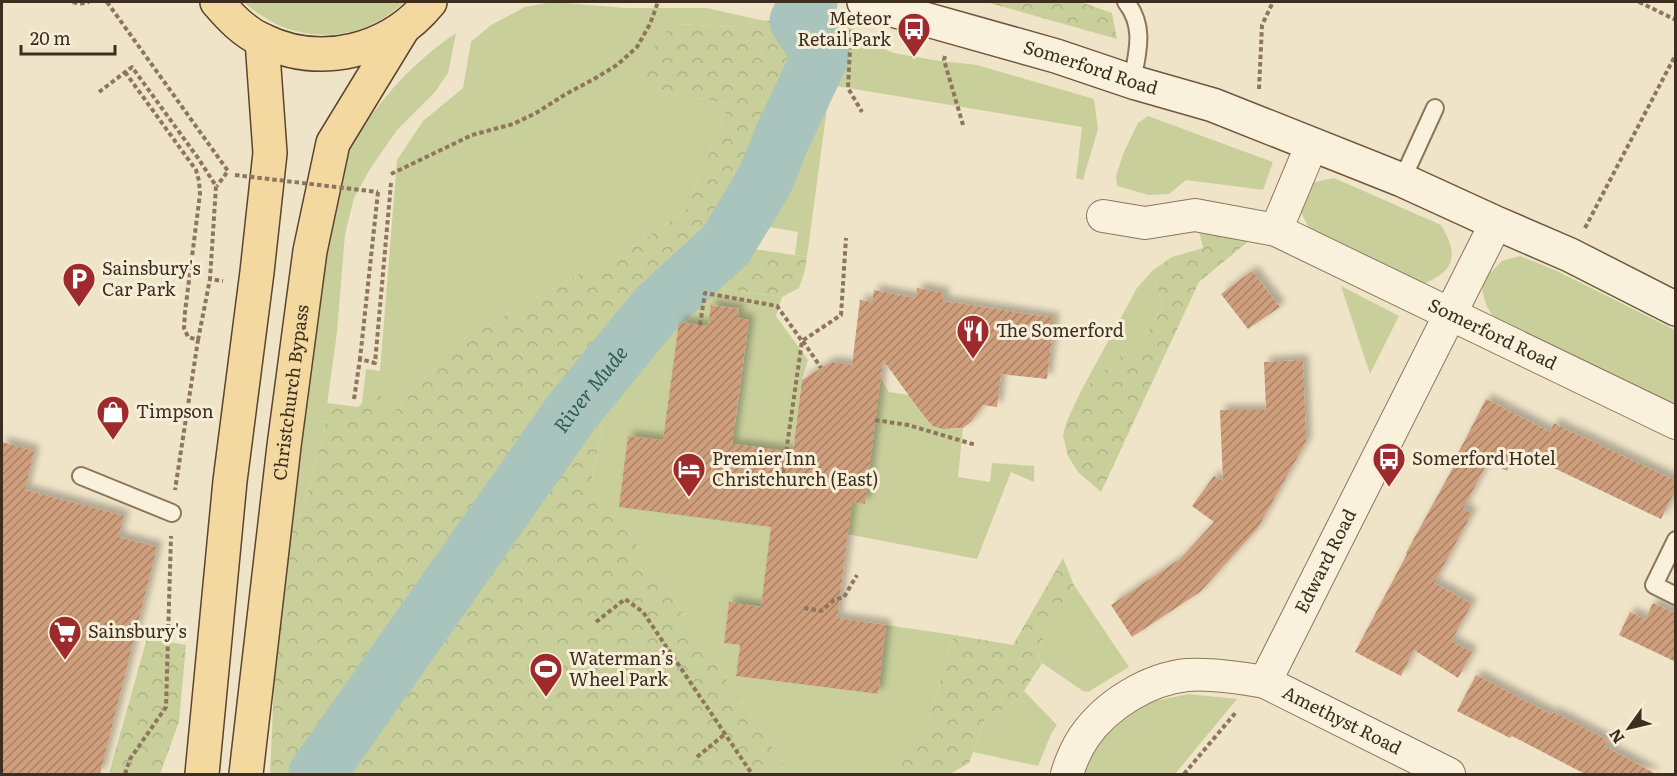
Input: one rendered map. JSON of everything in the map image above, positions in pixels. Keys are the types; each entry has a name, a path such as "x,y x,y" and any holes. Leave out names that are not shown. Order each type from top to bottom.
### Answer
{"main road":[{"path":"217,2 232,20 262,40 296,52 333,55 369,47 402,30 430,2"},
{"name":"Somerford Road","path":"857,13 953,27 1056,56 1132,82 1213,105 1402,180 1570,255 1676,309"},
{"name":"Christchurch Bypass","path":"246,774 284,446 310,251 333,143 402,30"},
{"path":"202,774 230,481 270,153 262,40"}],"street":[{"path":"1276,230 1312,144"},
{"name":"Somerford Road","path":"1103,216 1145,223 1195,215 1276,230 1676,423"},
{"name":"Edward Road","path":"1263,682 1496,223"},
{"path":"1066,774 1085,736 1105,714 1145,687 1187,675 1263,682"},
{"name":"Amethyst Road","path":"1263,682 1449,774"}],"lane":[{"path":"1126,2 1132,8 1140,39 1132,82"},
{"path":"1402,180 1435,108"},
{"path":"81,476 172,513"},
{"path":"1676,540 1654,585 1676,596"}],"path":[{"path":"73,2 79,4 89,2"},
{"path":"107,2 228,171 216,186 210,279 198,340 172,513 166,707 130,759 125,774"},
{"path":"391,174 472,135 513,124 594,80 637,47 650,24 658,2"},
{"path":"1257,123 1262,25 1273,2"},
{"path":"1639,2 1676,20"},
{"path":"857,13 848,88 862,112"},
{"path":"953,27 944,60 963,125"},
{"path":"1570,255 1676,54"},
{"path":"99,92 132,68 216,186"},
{"path":"125,72 196,170 199,181 200,194 184,328 188,337 198,340"},
{"path":"235,175 378,192 354,399"},
{"path":"360,359 375,363 391,183"},
{"path":"782,482 802,341 841,315 846,238"},
{"path":"210,279 225,282 226,270"},
{"path":"700,325 705,293 777,306 821,368"},
{"path":"875,420 908,425 976,445"},
{"path":"804,608 821,610 834,600 844,597 857,575"},
{"path":"596,622 625,599 643,612 752,774"},
{"path":"1184,774 1263,682"},
{"path":"697,757 725,734"}],"green space":[{"path":"244,2 404,2 390,14 358,30 323,35 287,29 266,19"},
{"path":"552,2 626,8 707,8 760,20 736,27 674,24 645,85 673,94 729,104 686,210 642,241 459,341 391,415 362,403 366,369 380,371 397,160 423,121 463,88 471,42 491,25 525,7"},
{"path":"986,2 1081,2 1112,13 1117,39"},
{"path":"760,20 831,25 821,55 765,180 726,245 807,257 799,288 782,297 685,283 615,360 592,478 790,774 270,774 274,684 289,526 303,511 323,434 327,403 358,407 377,390 391,415 459,341 642,241 686,210 729,104 673,94 645,85 653,48 674,24 736,27"},
{"path":"831,25 844,25 863,34 879,47 894,53 977,65 1094,99 1098,129 1083,180 1076,178 1082,127 830,85 807,257 795,255 798,232 740,222 765,180 821,55"},
{"path":"456,33 448,73 435,92 397,130 370,169 354,198 345,234 337,332 323,434 303,511 289,526 301,419 338,171 361,131 388,94 420,61"},
{"path":"1148,116 1273,162 1263,190 1186,180 1169,194 1149,195 1117,186 1116,176 1123,154 1138,123"},
{"path":"1334,178 1441,225 1447,235 1452,253 1448,267 1443,273 1423,284 1354,255 1309,228 1299,209 1307,186"},
{"path":"1199,231 1250,240 1199,282 1101,492 1078,472 1068,456 1063,436 1066,423 1081,391 1121,355 1135,354 1162,306 1153,270 1172,257 1203,248"},
{"path":"1520,256 1557,271 1675,330 1675,407 1495,319 1485,301 1483,280 1502,261"},
{"path":"1153,270 1162,306 1135,354 1121,355 1081,391 1137,288"},
{"path":"685,283 782,297 776,316 808,360 802,380 789,482 778,450 704,440 735,426 749,320 738,318 739,308 712,305 708,326 679,323 667,411 678,442 628,436 620,507 776,495 775,608 729,603 724,643 740,645 736,676 877,694 886,625 954,635 925,731 874,774 790,774 592,478 615,360"},
{"path":"1341,286 1399,316 1370,374"},
{"path":"880,377 889,392 915,396 921,413 931,424 945,429 963,428 958,477 990,482 992,463 1034,466 1034,482 1011,472 977,559 847,534"},
{"path":"1063,558 1074,585 1045,631 1038,658 1042,663 1024,691 1006,709 987,714 969,763 950,774 874,774 925,731 954,635 1013,645"},
{"path":"1074,585 1129,667 1088,692 1083,691 1038,658 1045,631"},
{"path":"147,638 186,645 179,722 160,774 109,774"},
{"path":"1024,691 1057,725 1038,766 973,752 987,714 1006,709"},
{"path":"1188,694 1237,699 1175,774 1077,774 1102,737 1127,714 1149,703"}],"building":[{"path":"1252,271 1280,307 1248,329 1221,294"},
{"name":"Premier Inn Christchurch (East)","path":"917,288 944,293 943,301 1054,318 1047,379 1001,374 997,407 983,405 971,422 963,428 943,429 933,426 926,419 883,360 865,504 852,502 837,618 886,625 878,694 736,676 740,645 724,643 729,602 761,607 771,527 619,507 628,436 663,440 679,322 708,326 711,305 739,309 738,318 749,320 732,444 793,452 802,380 831,362 852,365 860,300 872,302 874,290 916,298"},
{"path":"1303,360 1306,442 1257,529 1200,592 1132,637 1111,605 1180,559 1214,522 1192,506 1214,476 1223,481 1220,410 1266,410 1264,362"},
{"path":"1486,399 1550,432 1554,423 1676,481 1676,489 1661,519 1518,451 1507,471 1488,461 1463,509 1472,513 1434,583 1472,604 1451,641 1472,652 1458,678 1414,650 1401,676 1355,652 1455,464 1453,463"},
{"name":"Sainsbury's","path":"2,442 34,451 25,490 124,516 118,537 157,547 100,774 2,774"},
{"path":"1653,603 1676,614 1676,662 1619,635 1630,612 1645,620"},
{"path":"1476,675 1552,715 1553,712 1607,740 1604,746 1656,774 1585,774 1512,736 1510,738 1457,711"}],"waterway":[{"name":"River Mude","path":"317,774 571,413 656,309 726,245 765,180 821,55 798,21 809,2"}],"place":[{"name":"Meteor Retail Park","path":"914,58"},
{"name":"Sainsbury's Car Park","path":"79,308"},
{"name":"The Somerford","path":"973,360"},
{"name":"Timpson","path":"113,441"},
{"name":"Somerford Hotel","path":"1389,488"},
{"name":"Premier Inn Christchurch (East)","path":"689,498"},
{"name":"Sainsbury's","path":"65,661"},
{"name":"Waterman’s Wheel Park","path":"546,698"}]}
